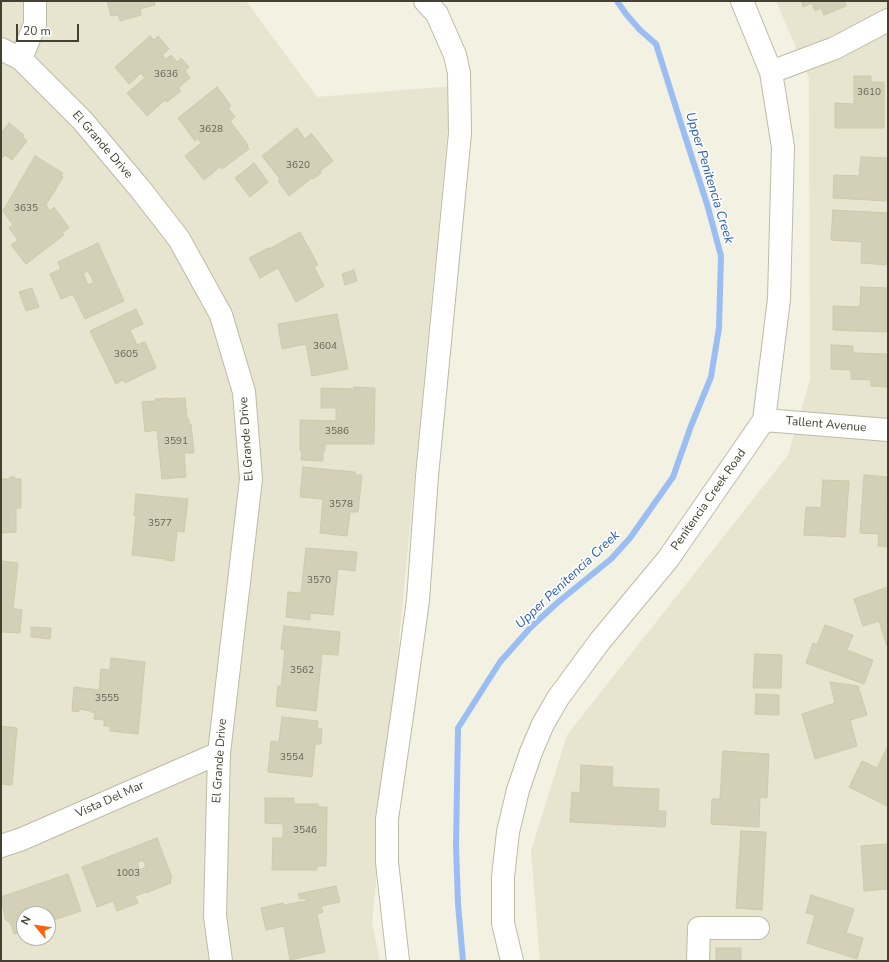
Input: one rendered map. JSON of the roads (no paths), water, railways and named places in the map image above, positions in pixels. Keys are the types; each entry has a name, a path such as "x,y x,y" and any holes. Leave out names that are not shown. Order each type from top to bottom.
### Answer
{"street":[{"path":"21,59 35,24 35,1"},
{"path":"398,961 387,862 387,819 404,709 418,600 427,476 460,134 459,73 455,55 437,14 425,1"},
{"name":"Penitencia Creek Road","path":"512,961 503,923 503,877 508,832 518,790 531,752 543,724 558,698 600,641 668,559 764,420 779,299 783,147 771,72 742,1"},
{"path":"771,72 835,48 888,20"},
{"name":"El Grande Drive","path":"1,49 21,59 82,120 141,190 179,239 221,315 244,392 251,479 219,753 215,916 221,961"},
{"name":"Tallent Avenue","path":"764,420 888,430"},
{"name":"Vista Del Mar","path":"1,846 22,839 219,753"},
{"path":"698,961 699,928 758,928"}],"waterway":[{"name":"Upper Penitencia Creek","path":"463,961 458,904 456,846 458,728 500,662 531,627 557,603 611,559 630,538 673,477 691,426 711,377 719,328 721,256 707,204 656,44 640,30 617,1"}]}
